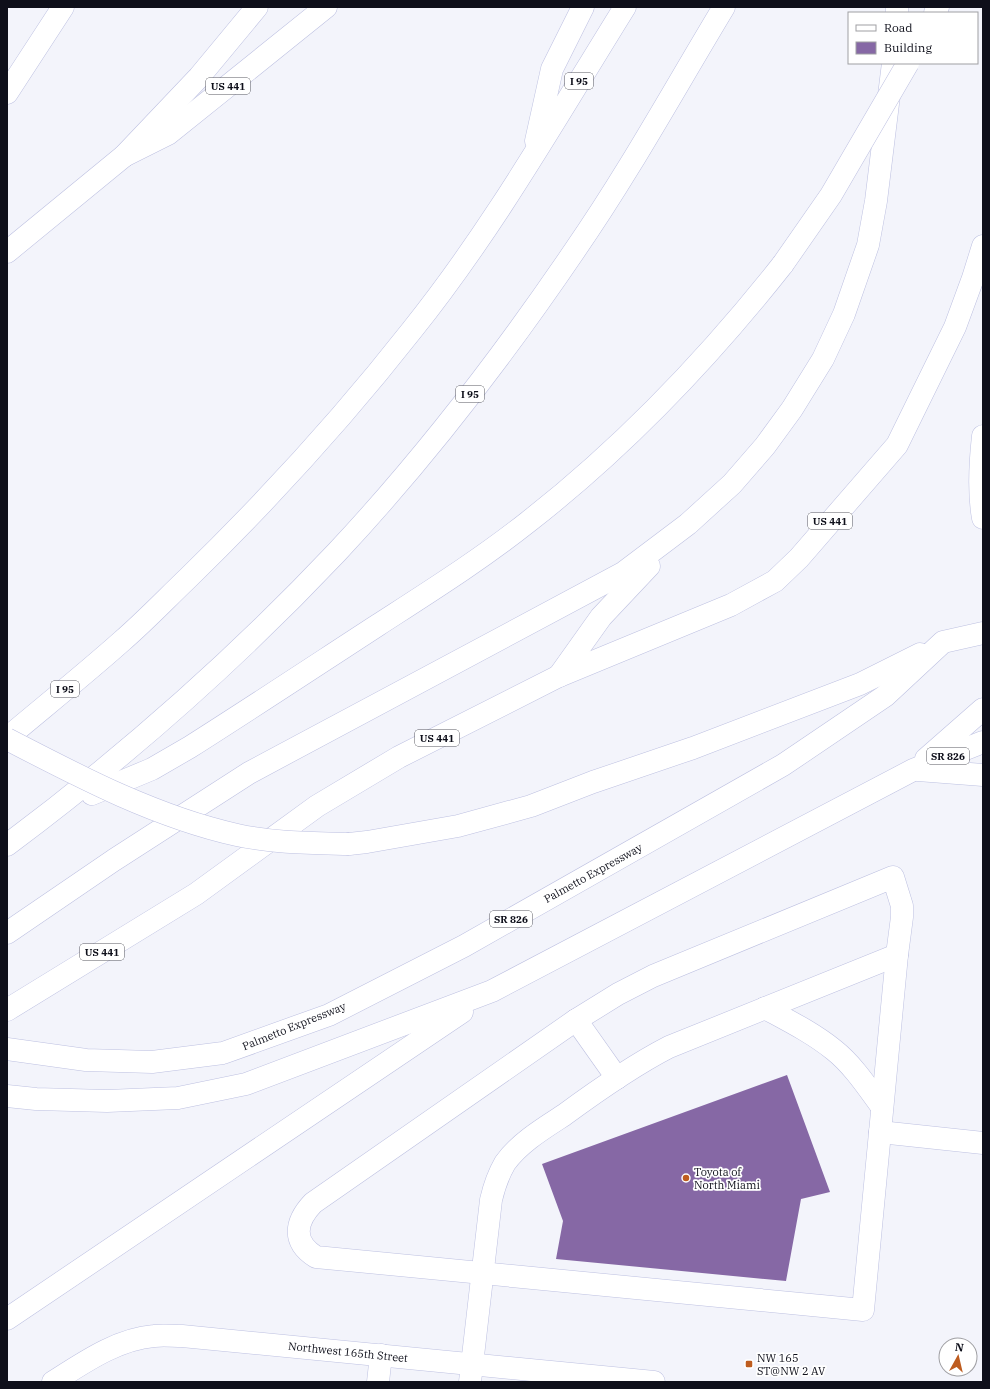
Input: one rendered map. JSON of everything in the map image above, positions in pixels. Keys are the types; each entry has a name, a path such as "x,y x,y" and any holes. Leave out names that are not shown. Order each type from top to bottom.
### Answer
{"main road":[{"path":"7,93 63,7"},
{"path":"124,156 199,76 257,7"},
{"name":"US 441","path":"7,252 124,156 168,134 326,7"},
{"path":"533,156 552,69 583,7"},
{"name":"I 95","path":"7,738 124,640 228,539 283,481 346,410 413,329 477,242 533,156 625,7"},
{"name":"I 95","path":"7,845 53,810 146,734 258,630 339,550 420,456 481,381 575,251 724,7"},
{"path":"559,676 602,617 688,524 732,484 765,446 792,409 823,359 844,314 868,245 875,208 893,64"},
{"path":"53,810 152,769 190,747 447,580 511,535 572,485 650,415 731,328 783,264 831,195 907,64"},
{"name":"US 441","path":"7,1010 196,894 317,806 399,757 559,676 731,605 775,581 800,558 897,445 955,327 983,246"},
{"path":"983,436 980,501 983,518"},
{"path":"7,933 114,860 249,772 539,616 623,573 688,524"},
{"path":"7,738 53,763 136,801 192,822 237,835 281,842 349,844 458,826 531,806 593,782 693,748 860,684 942,642 983,633"},
{"name":"Palmetto Expressway","path":"7,1049 28,1054 86,1060 152,1062 223,1053 328,1015 464,946 783,765 885,696 942,642"},
{"path":"913,770 983,709"},
{"name":"SR 826","path":"7,1096 107,1101 178,1098 246,1084 492,991 913,770 983,742"},
{"path":"913,770 983,775"},
{"path":"892,877 902,906 902,917 897,955 863,1310 316,1257 308,1252 300,1242 298,1233 301,1221 306,1210 323,1195 576,1020 618,994 653,976 892,877"},
{"path":"471,1373 490,1200 496,1179 506,1162 521,1146 540,1131 640,1062 670,1047 897,955"},
{"path":"7,1319 492,991"},
{"path":"765,1008 814,1035 836,1051 852,1068 882,1107"},
{"path":"576,1020 617,1078"},
{"path":"880,1132 983,1143"},
{"name":"Northwest 165th Street","path":"53,1382 97,1355 125,1342 154,1336 182,1336 381,1355 471,1373 654,1382"},
{"path":"378,1382 381,1355"}],"building":[{"name":"Toyota of North Miami","path":"787,1075 830,1192 801,1199 786,1281 556,1259 563,1221 542,1164"}],"place":[{"name":"Toyota of North Miami","path":"686,1178"},
{"name":"NW 165 ST@NW 2 AV","path":"749,1364"}]}
